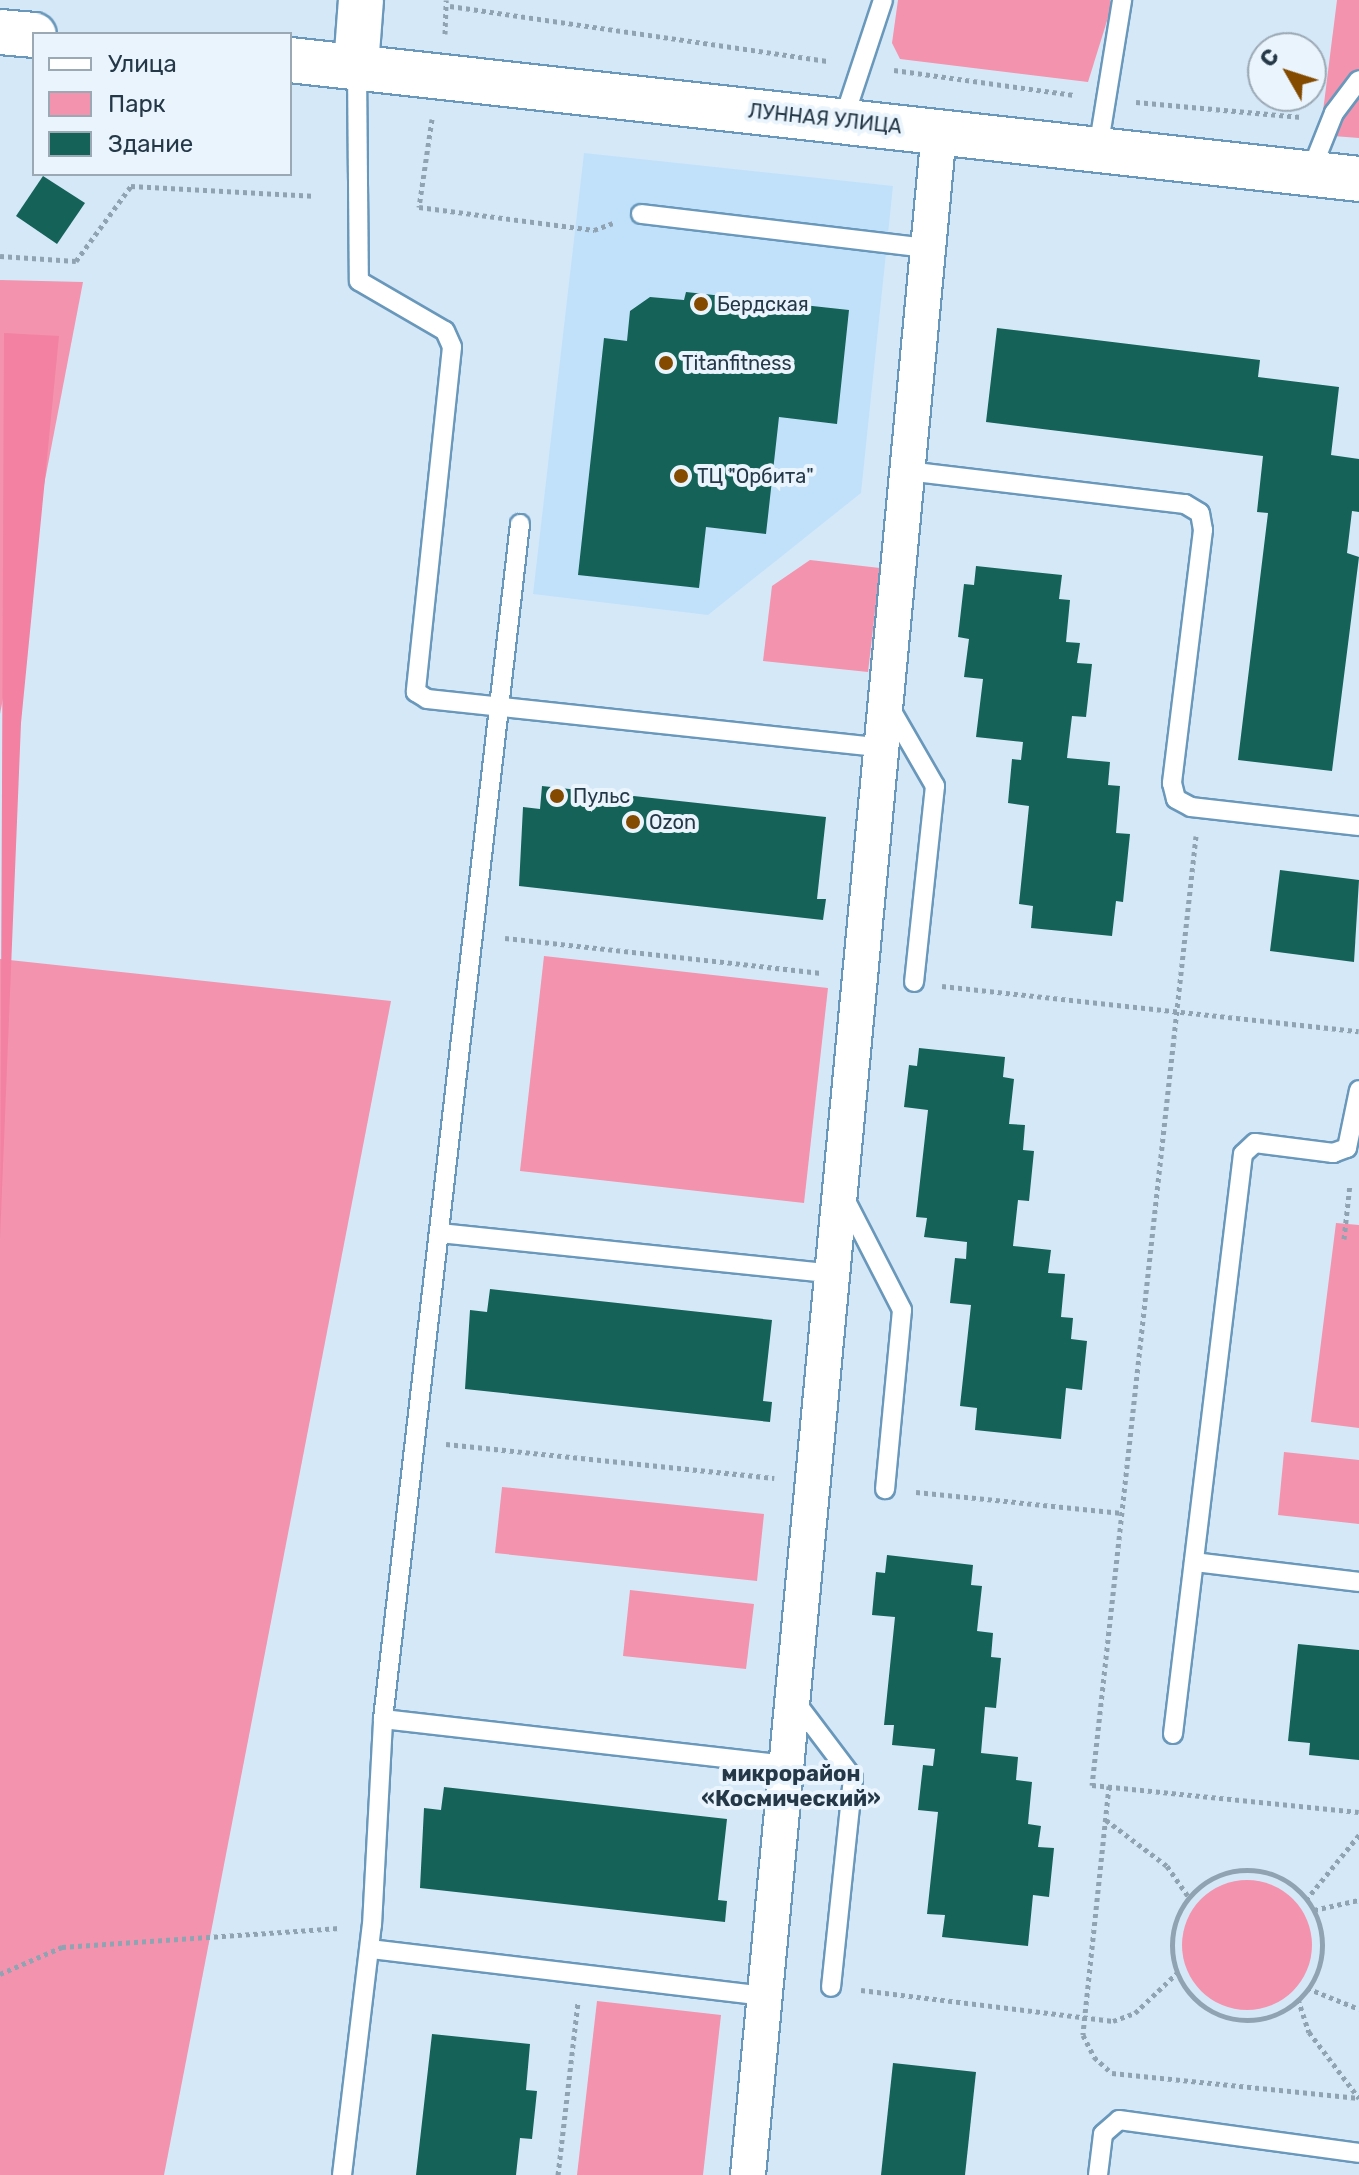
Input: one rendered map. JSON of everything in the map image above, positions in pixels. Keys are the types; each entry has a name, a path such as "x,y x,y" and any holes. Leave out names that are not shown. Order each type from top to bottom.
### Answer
{"street":[{"path":"356,66 361,0"},
{"path":"0,32 32,35"},
{"name":"ЛУННАЯ УЛИЦА","path":"292,60 1359,179"},
{"path":"748,2175 939,131"}],"lane":[{"path":"843,121 857,65 883,0"},
{"path":"1098,149 1122,0"},
{"path":"356,66 359,281 445,331 452,347 413,682 427,699 882,748"},
{"path":"1310,173 1329,124 1359,80"},
{"path":"641,214 928,248"},
{"path":"907,471 1185,504 1200,513 1203,530 1172,783 1176,799 1199,808 1359,826"},
{"path":"342,2175 370,1949 383,1719 520,524"},
{"path":"886,702 935,786 914,982"},
{"path":"1173,1734 1243,1154 1255,1143 1333,1153 1347,1148 1359,1090"},
{"path":"841,1191 902,1310 885,1489"},
{"path":"439,1233 833,1274"},
{"path":"1194,1562 1359,1582"},
{"path":"794,1700 853,1778 831,1987"},
{"path":"383,1719 788,1765"},
{"path":"370,1949 766,1996"},
{"path":"1098,2175 1107,2123 1119,2120 1359,2153"}],"path":[{"path":"450,6 1104,99 1329,124"},
{"path":"0,256 76,261 131,186 313,196"},
{"path":"419,207 594,230 641,214"},
{"path":"1199,808 1092,1785 1359,1812"},
{"path":"1344,1239 1350,1184"},
{"path":"415,1441 814,1482"},
{"path":"885,1489 1122,1513"},
{"path":"1109,1786 1083,2035 1094,2057 1112,2073 1359,2098"},
{"path":"1106,1820 1167,1866 1189,1897"},
{"path":"1306,1900 1359,1835"},
{"path":"1259,1870 1281,1877 1306,1900 1314,1910 1321,1956 1307,1988 1298,1999 1269,2016 1234,2019 1193,1998 1177,1973 1172,1932 1189,1897 1213,1877 1259,1870"},
{"path":"1314,1910 1359,1900"},
{"path":"0,1974 62,1947 372,1925"},
{"path":"831,1987 1113,2021 1135,2013 1177,1973"},
{"path":"558,2175 582,1975"},
{"path":"1307,1988 1359,2009"},
{"path":"1298,1999 1309,2032 1359,2098"}],"shaded area":[{"path":"584,153 893,186 861,493 708,615 533,594"},
{"path":"4,333 59,336 21,723 0,1239"}],"green space":[{"path":"898,0 1110,0 1111,8 1088,82 900,59 892,43"},
{"path":"1337,0 1359,0 1359,138 1320,135 1323,112 1327,112 1327,79"},
{"path":"0,280 83,282 0,714"},
{"path":"810,560 880,568 868,672 763,661 772,586"},
{"path":"544,956 828,988 804,1203 520,1171"},
{"path":"0,959 391,1001 164,2175 0,2175"},
{"path":"1336,1223 1359,1225 1359,1428 1311,1422"},
{"path":"1284,1452 1359,1460 1359,1524 1278,1515"},
{"path":"502,1487 764,1514 757,1581 495,1553"},
{"path":"630,1590 754,1604 746,1669 623,1656"},
{"path":"1247,1880 1272,1885 1293,1899 1307,1920 1312,1945 1307,1970 1293,1991 1272,2005 1247,2010 1222,2005 1201,1991 1187,1970 1182,1945 1187,1920 1201,1899 1222,1885"},
{"path":"597,2001 721,2015 703,2175 577,2175"}],"building":[{"path":"43,176 85,203 57,244 16,216"},
{"name":"ТЦ \"Орбита\"","path":"686,292 849,310 837,424 779,417 766,534 706,527 699,588 578,575 604,338 627,341 630,311 650,297 684,300"},
{"path":"997,328 1260,360 1258,377 1339,387 1331,455 1359,459 1359,512 1352,511 1347,553 1359,557 1332,771 1238,760 1268,513 1257,512 1263,456 986,422"},
{"path":"976,566 1062,575 1059,599 1070,600 1066,642 1080,643 1077,663 1092,664 1086,717 1072,716 1067,758 1110,762 1108,785 1120,786 1116,833 1130,834 1123,902 1116,901 1112,936 1031,928 1033,906 1019,904 1029,806 1008,803 1012,759 1021,760 1023,742 976,737 983,679 964,677 969,639 958,637 964,584 974,585"},
{"path":"542,786 826,817 817,899 826,899 823,920 519,886 523,807 540,809"},
{"path":"1280,870 1359,880 1354,962 1270,951"},
{"path":"919,1048 1005,1057 1003,1077 1014,1079 1009,1124 1025,1125 1023,1150 1034,1151 1029,1201 1018,1200 1013,1246 1051,1250 1048,1273 1065,1274 1061,1317 1073,1318 1071,1339 1087,1341 1082,1390 1066,1388 1061,1439 975,1430 977,1408 960,1406 971,1305 950,1303 955,1258 966,1259 967,1242 924,1237 927,1218 916,1217 928,1110 904,1107 909,1065 917,1066"},
{"path":"490,1289 772,1320 763,1401 772,1402 770,1422 465,1389 470,1310 487,1312"},
{"path":"887,1555 973,1565 971,1585 982,1586 977,1631 993,1633 991,1657 1001,1658 996,1708 985,1707 981,1753 1018,1757 1016,1780 1032,1782 1028,1824 1041,1826 1038,1847 1054,1848 1049,1897 1033,1895 1028,1946 942,1937 945,1915 927,1914 938,1812 918,1810 923,1765 933,1766 935,1749 892,1745 894,1725 884,1725 895,1617 872,1615 876,1572 885,1573"},
{"path":"1298,1644 1359,1650 1359,1760 1309,1755 1310,1743 1288,1741"},
{"path":"444,1787 727,1819 718,1900 727,1901 725,1922 420,1888 424,1808 441,1810"},
{"path":"432,2034 530,2044 526,2090 537,2091 532,2139 520,2138 516,2175 416,2175"},
{"path":"893,2063 976,2072 965,2175 881,2175"}],"place":[{"name":"Бердская","path":"701,304"},
{"name":"Titanfitness","path":"666,363"},
{"name":"ТЦ \"Орбита\"","path":"681,476"},
{"name":"Пульс","path":"557,796"},
{"name":"Ozon","path":"633,822"}],"district":[{"name":"микрорайон «Космический»","path":"791,1786"}]}
